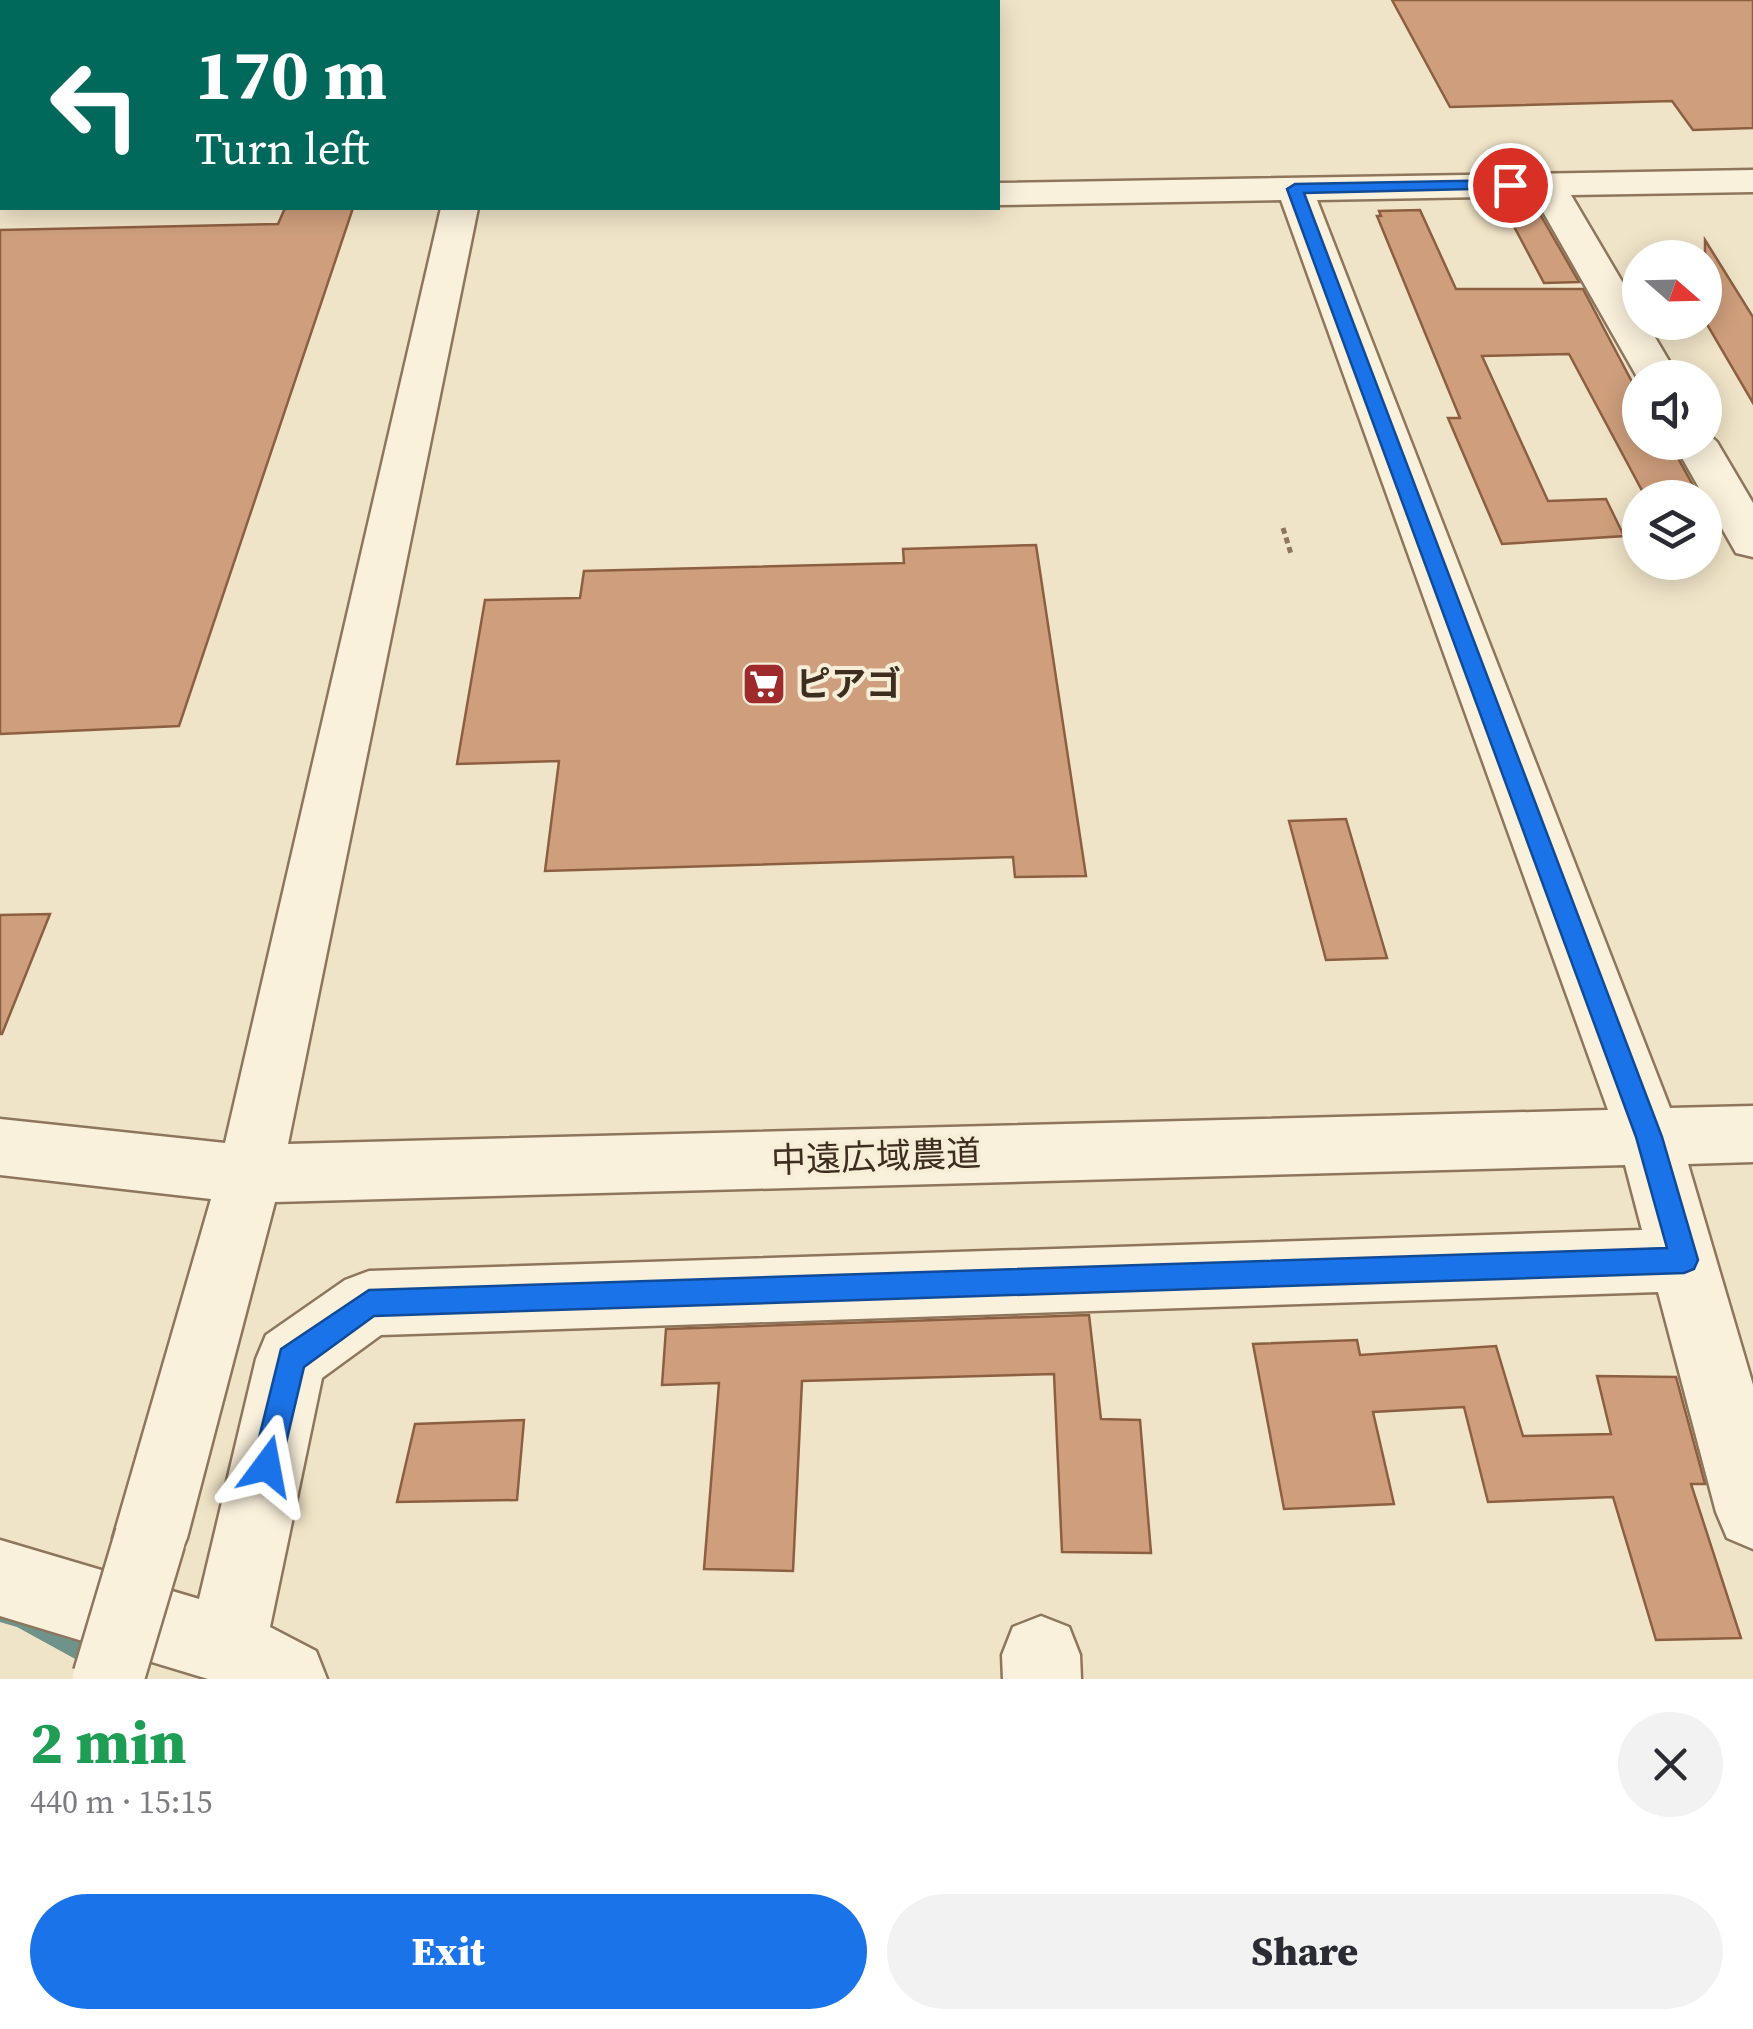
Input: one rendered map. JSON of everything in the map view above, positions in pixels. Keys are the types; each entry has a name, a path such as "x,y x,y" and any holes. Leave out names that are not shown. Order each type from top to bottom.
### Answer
{"street":[{"path":"1000,194 1753,181"},
{"path":"1546,184 1648,360"},
{"path":"1295,189 1649,1137 1753,1512"},
{"path":"108,1679 250,1174 460,210"},
{"path":"1705,460 1752,540"},
{"name":"中遠広域農道","path":"0,1147 250,1174 1753,1134"},
{"path":"0,1578 258,1662 292,1359 369,1303 1684,1260"}],"path":[{"path":"1282,528 1291,554"}],"building":[{"path":"1392,0 1753,0 1753,128 1693,130 1672,101 1450,107"},
{"path":"1501,202 1533,202 1579,282 1544,283"},
{"path":"284,210 352,210 179,726 0,734 0,230 278,224"},
{"path":"1420,210 1456,289 1583,289 1622,363 1622,453 1569,354 1482,356 1548,501 1606,499 1622,536 1502,544 1448,418 1460,418 1377,216 1381,216 1379,211"},
{"path":"1722,267 1753,317 1753,403 1716,340 1722,340"},
{"path":"1626,460 1679,460 1690,480 1636,480"},
{"name":"ピアゴ","path":"1036,545 1086,876 1015,877 1013,857 545,871 559,761 457,764 485,600 580,598 584,571 904,563 903,549"},
{"path":"1346,819 1387,958 1326,960 1289,821"},
{"path":"50,914 2,1034 0,1034 0,915"},
{"path":"1089,1315 1101,1419 1140,1420 1151,1553 1062,1552 1054,1374 802,1381 793,1571 704,1569 719,1383 662,1385 666,1329"},
{"path":"1357,1340 1360,1355 1496,1346 1523,1436 1611,1434 1597,1376 1676,1377 1705,1484 1691,1484 1741,1638 1656,1640 1613,1497 1488,1502 1464,1407 1373,1412 1394,1504 1284,1509 1253,1344"},
{"path":"524,1420 517,1500 397,1502 415,1424"}],"waterway":[{"path":"0,1612 21,1618 96,1658"}],"place":[{"name":"ピアゴ","path":"764,684"}],"route":[{"path":"267,1466 292,1359 369,1303 1684,1260 1649,1137 1295,189 1510,185"}]}
